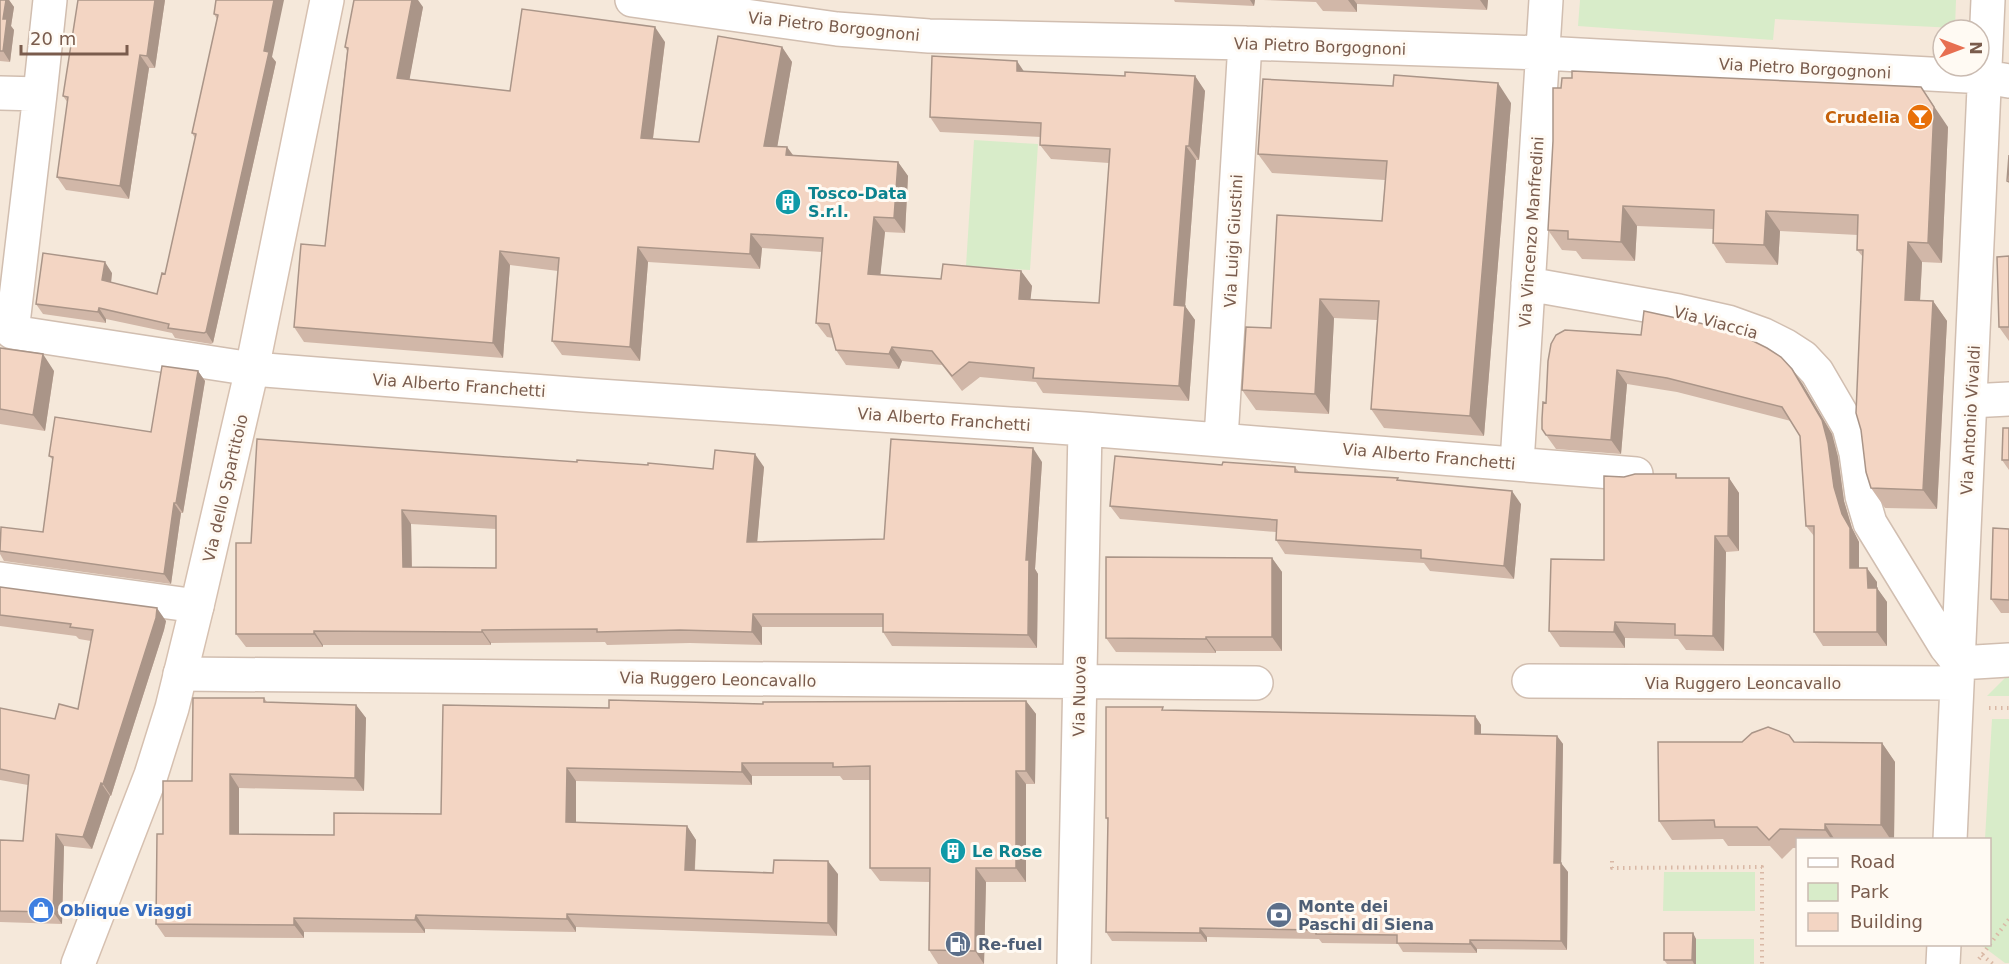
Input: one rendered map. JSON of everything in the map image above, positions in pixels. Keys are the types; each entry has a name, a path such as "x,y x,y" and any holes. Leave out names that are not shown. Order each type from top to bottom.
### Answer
{"street":[{"path":"6,331 40,94 50,0"},
{"name":"Via dello Spartitoio","path":"78,964 158,754 180,674 252,369 327,0"},
{"name":"Via Pietro Borgognoni","path":"632,0 805,25 929,36 1543,53 1997,79"},
{"name":"Via Vincenzo Manfredini","path":"1517,463 1546,0"},
{"name":"Via Antonio Vivaldi","path":"1950,838 1971,401 1997,79 1988,0"},
{"name":"Via Luigi Giustini","path":"1221,440 1245,43"},
{"path":"0,93 40,94"},
{"name":"Via Viaccia","path":"1528,284 1728,322 1764,335 1803,357 1821,379 1849,427 1856,453 1862,496 1870,523 1946,646 1958,673"},
{"name":"Via Alberto Franchetti","path":"6,331 252,369 584,395 1085,429 1636,474"},
{"path":"1971,401 2009,399"},
{"name":"Via Nuova","path":"1074,964 1085,429"},
{"path":"0,579 197,606"},
{"name":"Via Ruggero Leoncavallo","path":"1529,681 1958,673 2009,660"},
{"name":"Via Ruggero Leoncavallo","path":"180,674 1256,683"},
{"path":"1943,964 1944,946"}],"path":[{"path":"1983,708 2009,708"},
{"path":"1612,861 1612,868 1762,867 1762,964"},
{"path":"1991,943 2009,919"},
{"path":"1975,964 1989,946"}],"shaded area":[{"path":"0,0 2009,0 2009,964 0,964"}],"green space":[{"path":"1580,0 1956,0 1955,18 1931,18 1931,27 1775,19 1773,40 1578,26"},
{"path":"974,140 1038,144 1030,270 966,266"},
{"path":"2009,676 2009,696 1987,696"},
{"path":"1992,719 2009,719 2009,963 2005,963 1982,946 1991,946 1991,838 1985,838"},
{"path":"1664,872 1755,872 1755,911 1663,911"},
{"path":"1696,939 1754,939 1754,964 1696,964"}],"building":[{"path":"0,0 6,0 3,19 7,19 3,51 0,51"},
{"path":"78,0 155,0 147,56 140,55 120,186 57,177 68,97 63,96"},
{"path":"216,0 274,0 264,51 269,52 206,332 168,328 169,324 99,308 98,312 36,304 43,253 105,262 102,280 157,294 162,273 165,274 196,134 192,133 218,15 214,14"},
{"path":"354,0 412,0 397,78 510,91 522,9 655,27 641,138 699,142 718,36 782,47 764,146 787,147 786,155 898,162 894,218 874,217 868,274 941,279 943,264 1021,271 1019,299 1099,303 1110,149 1040,145 1041,123 930,117 932,56 1017,61 1017,71 1125,76 1125,72 1195,76 1189,146 1186,146 1174,305 1185,306 1179,386 1033,378 1034,368 969,362 952,376 932,351 892,347 889,354 836,350 829,324 816,323 823,238 751,234 750,254 638,247 630,347 552,341 559,258 500,251 493,343 294,327 301,244 325,246 348,48 345,47"},
{"path":"1572,71 1921,87 1934,107 1928,243 1908,242 1905,300 1933,301 1923,490 1871,488 1866,472 1861,430 1856,413 1863,250 1857,250 1858,215 1766,211 1764,245 1713,243 1714,210 1623,206 1621,242 1568,239 1568,231 1548,230 1553,141 1553,88 1561,88 1562,78 1572,78"},
{"path":"1394,75 1498,83 1470,416 1371,409 1379,301 1320,299 1315,394 1242,390 1246,327 1271,328 1277,215 1382,221 1387,161 1258,154 1263,79 1393,86"},
{"path":"2009,155 2009,182 2007,181"},
{"path":"2009,256 2009,327 1999,327 1997,257"},
{"path":"1644,311 1713,326 1747,338 1781,357 1792,369 1822,420 1828,443 1834,487 1842,514 1850,528 1850,568 1867,568 1868,588 1877,588 1877,632 1814,632 1814,526 1806,526 1800,436 1782,407 1667,378 1617,370 1611,440 1546,435 1542,429 1543,402 1546,403 1551,344 1556,335 1565,330 1641,335"},
{"path":"0,348 43,354 33,415 0,409"},
{"path":"162,366 198,371 176,503 174,503 164,574 0,551 1,527 43,532 53,457 49,456 55,417 151,432"},
{"path":"2003,428 2009,428 2009,460 2002,460"},
{"path":"257,439 577,462 577,460 648,465 648,463 713,469 715,450 755,454 747,542 884,539 891,439 1033,448 1026,560 1029,560 1028,635 883,632 883,614 753,614 752,632 680,630 597,632 597,629 482,630 482,632 314,631 314,634 236,634 236,543 251,543","holes":["402,510 496,516 496,568 403,567"]},
{"path":"1115,456 1222,465 1223,462 1295,467 1295,472 1398,478 1397,480 1512,491 1504,566 1421,558 1421,550 1276,540 1277,520 1110,506"},
{"path":"1635,474 1676,474 1676,478 1729,478 1728,536 1715,536 1713,636 1675,635 1675,624 1615,622 1614,632 1549,631 1551,559 1604,560 1604,476 1624,477"},
{"path":"1993,528 2009,529 2009,600 1991,599"},
{"path":"1106,557 1272,558 1272,637 1106,638"},
{"path":"0,587 157,608 156,618 103,784 101,783 83,837 56,834 53,912 0,911 0,840 23,841 29,775 0,769 0,708 55,719 59,704 78,709 93,630 70,627 71,624 0,615"},
{"path":"193,698 264,698 264,702 356,705 355,778 230,774 230,834 334,835 334,813 441,814 443,705 609,708 609,700 763,704 763,702 1026,701 1026,771 1016,771 1016,868 976,868 975,951 929,950 930,868 870,868 870,766 833,767 833,763 742,763 742,772 567,768 566,822 687,826 685,870 773,873 774,860 828,861 828,923 567,914 567,919 416,915 415,920 294,918 294,925 156,924 157,834 163,834 163,781 192,781"},
{"path":"1106,707 1475,716 1475,734 1557,736 1554,863 1561,863 1561,941 1470,940 1470,944 1397,943 1397,935 1316,934 1316,930 1200,928 1200,933 1106,932 1108,818 1106,818"},
{"path":"1768,727 1789,735 1794,742 1882,743 1881,825 1825,824 1825,830 1780,829 1769,840 1757,827 1715,827 1714,820 1659,821 1658,742 1742,742 1752,733"},
{"path":"1664,933 1693,933 1692,960 1664,960"}],"place":[{"name":"Crudelia","path":"1920,117"},
{"name":"Tosco-Data S.r.l.","path":"788,202"},
{"name":"Le Rose","path":"953,851"},
{"name":"Oblique Viaggi","path":"41,910"},
{"name":"Monte dei Paschi di Siena","path":"1279,915"},
{"name":"Re-fuel","path":"958,944"}]}
